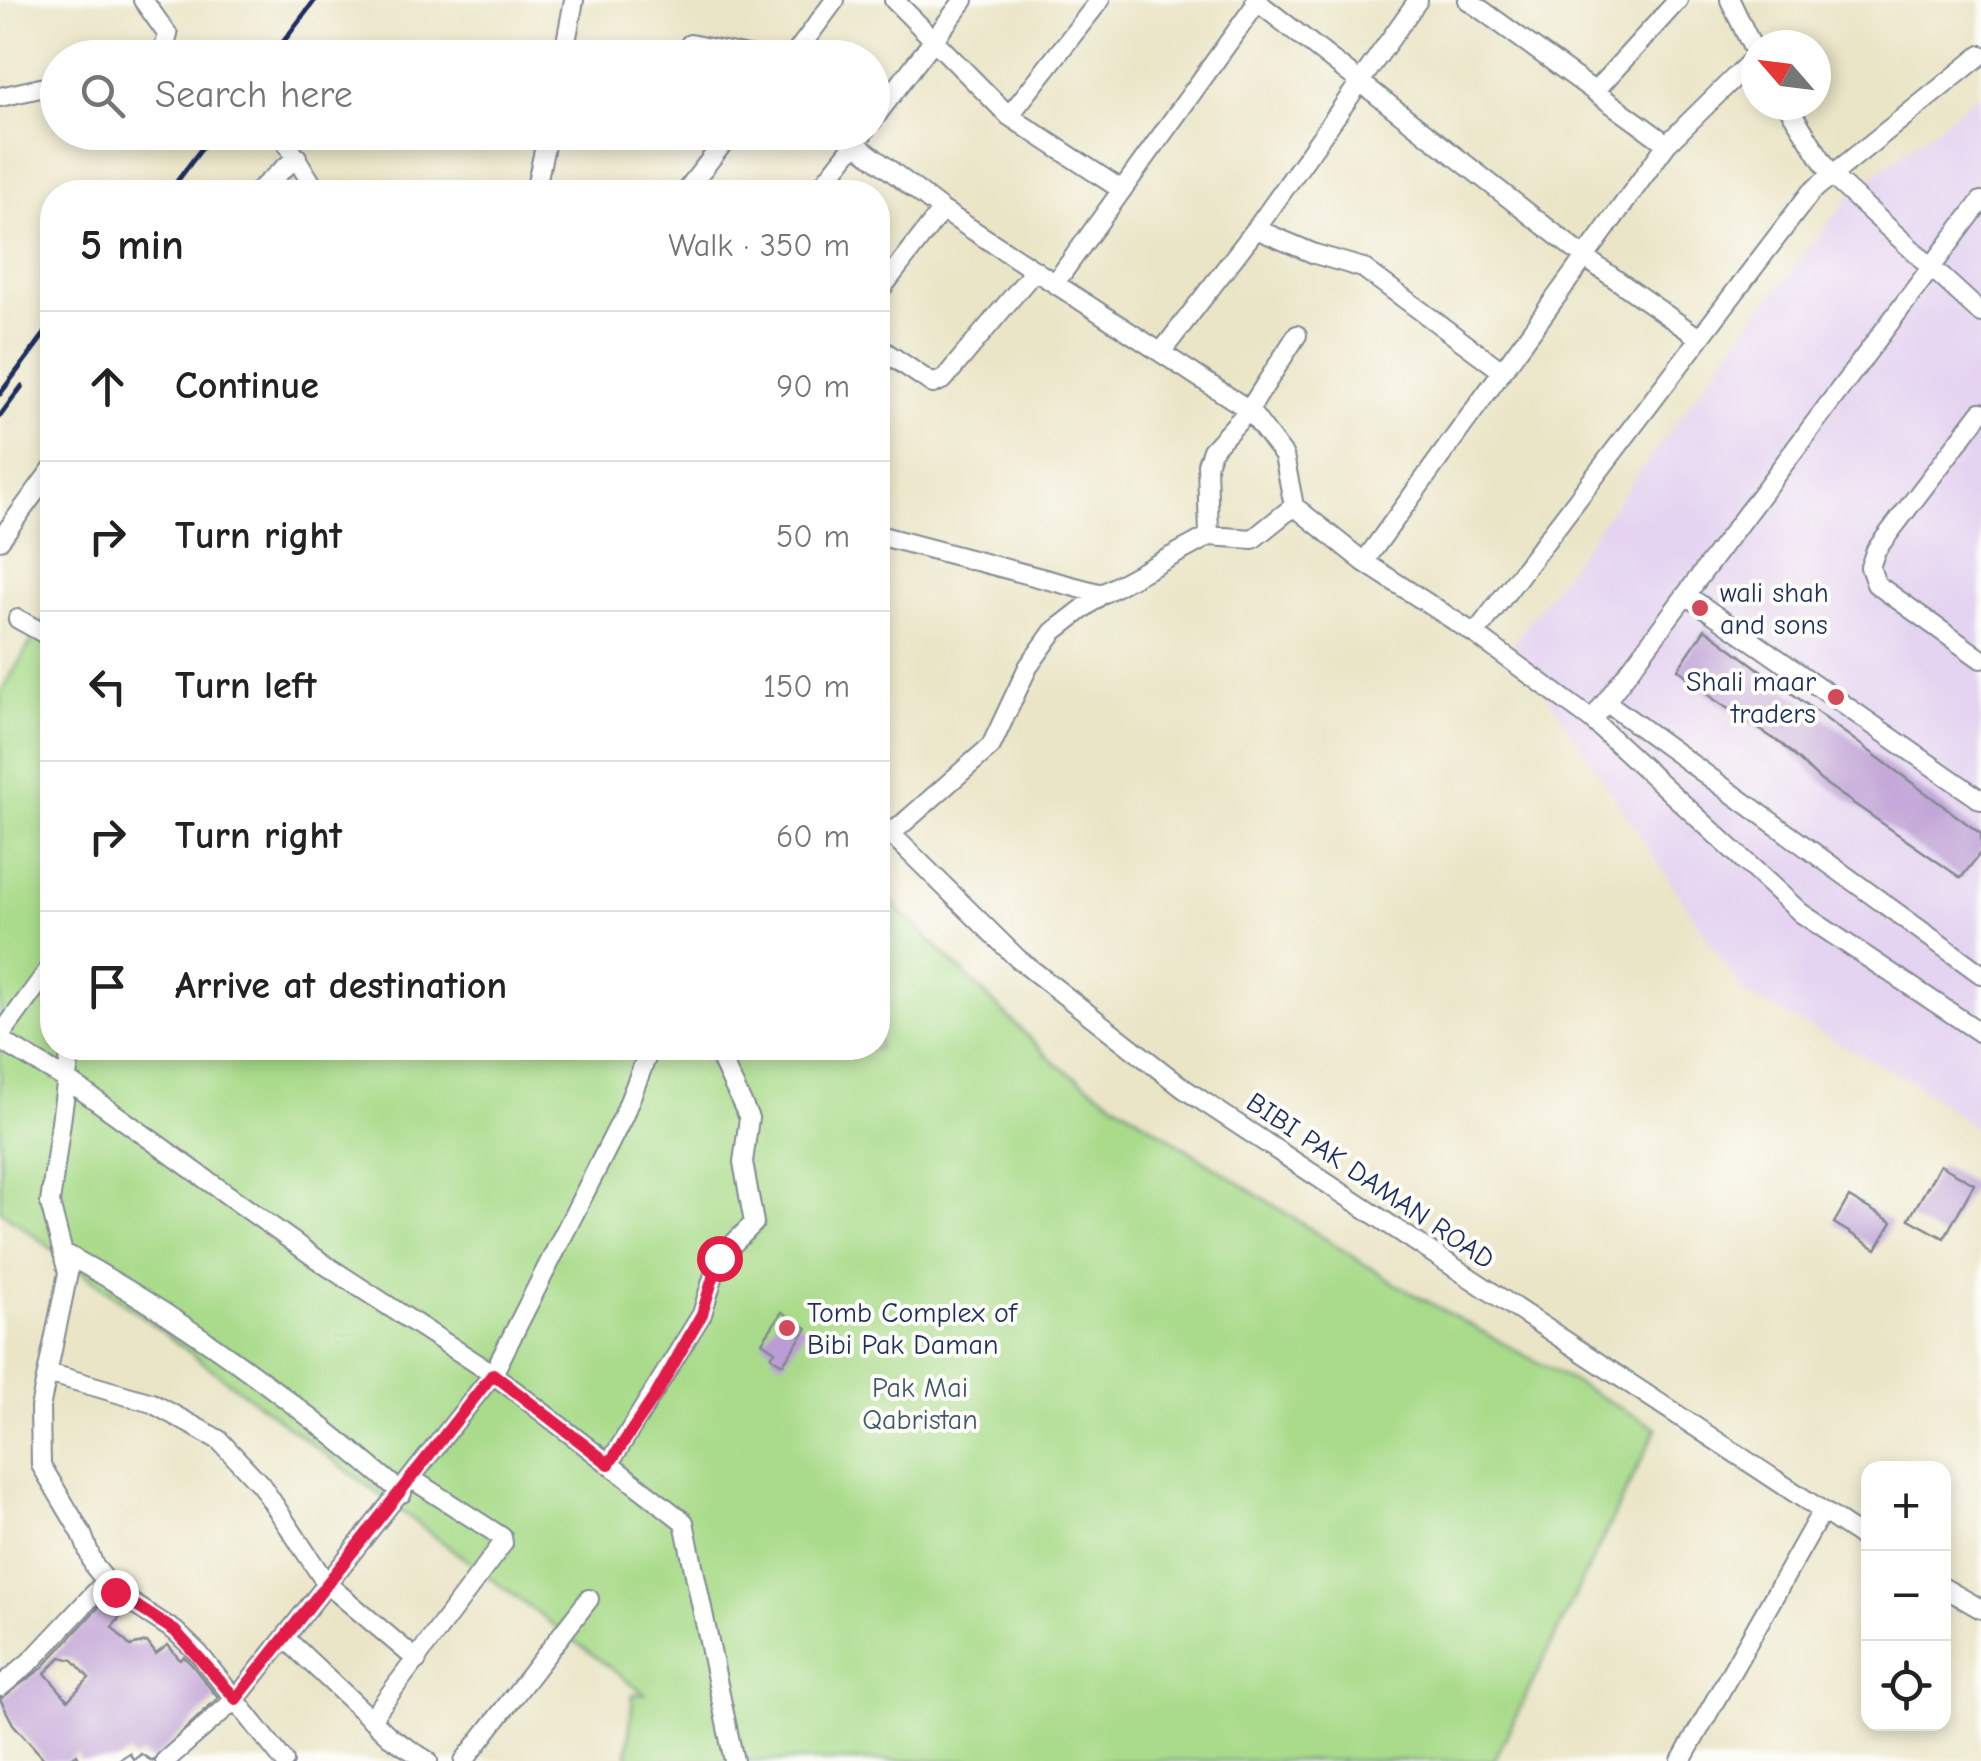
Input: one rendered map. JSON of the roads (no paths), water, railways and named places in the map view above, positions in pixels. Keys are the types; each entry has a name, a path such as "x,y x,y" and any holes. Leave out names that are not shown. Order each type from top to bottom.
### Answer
{"street":[{"path":"143,0 168,35 166,40"},
{"path":"566,40 574,0"},
{"path":"806,40 836,0"},
{"path":"894,0 1009,116 1122,190"},
{"path":"890,97 964,0"},
{"path":"1009,116 1100,0"},
{"path":"1162,351 1256,229 1418,0"},
{"path":"1468,0 1667,144"},
{"path":"1594,91 1678,0"},
{"path":"1730,0 1744,30"},
{"path":"1055,283 1257,1 1587,259 1699,338"},
{"path":"1474,634 1811,192 1981,55"},
{"path":"1364,562 1667,144 1741,70"},
{"path":"0,97 40,88"},
{"path":"1797,120 1832,176 1931,272 1981,313"},
{"path":"292,150 310,180"},
{"path":"538,180 544,150"},
{"path":"694,180 718,150"},
{"path":"827,180 850,150"},
{"path":"874,150 942,210 1249,410 1284,456 1294,506 1364,562 1474,634 1592,720 1801,913 1981,1033"},
{"path":"270,180 297,157"},
{"path":"1592,720 1689,596 1981,202"},
{"path":"890,277 942,210"},
{"path":"1256,229 1315,254 1363,268 1502,372"},
{"path":"890,354 932,384 944,380 1036,270"},
{"path":"1209,536 1207,464 1212,450 1249,410 1297,336"},
{"path":"1981,412 1876,550 1870,568 1876,584 1981,659"},
{"path":"0,540 40,485"},
{"path":"890,822 992,746 1028,667 1053,632 1102,594 1209,536 1253,539 1294,506"},
{"path":"890,538 1102,594"},
{"path":"1689,596 1981,800"},
{"path":"18,619 40,631"},
{"path":"1606,702 1981,974"},
{"name":"BIBI PAK DAMAN ROAD","path":"890,833 1018,959 1167,1076 1861,1536"},
{"path":"40,982 0,1038 69,1081 324,1264 493,1374 684,1522 734,1761"},
{"path":"70,1060 50,1203 55,1236 68,1273 40,1408 42,1465 106,1581 130,1605 175,1631 236,1699 284,1761"},
{"path":"164,1761 236,1699 493,1374 623,1117 645,1060"},
{"path":"609,1464 695,1326 719,1258 754,1223 742,1162 750,1118 722,1060"},
{"path":"64,1253 148,1299 407,1486 504,1540 371,1720"},
{"path":"48,1372 152,1403 219,1440 260,1485 326,1583 417,1660"},
{"path":"1681,1761 1822,1511"},
{"path":"0,1686 32,1660 106,1581"},
{"path":"1951,1592 1981,1610"},
{"path":"464,1761 590,1599"},
{"path":"285,1638 371,1720 428,1761"}],"railway":[{"path":"285,40 315,0"},
{"path":"178,180 200,150"},
{"path":"0,394 40,340"},
{"path":"0,416 22,386"}],"place":[{"name":"wali shah and sons","path":"1700,608"},
{"name":"Shali maar traders","path":"1836,697"},
{"name":"Tomb Complex of Bibi Pak Daman","path":"787,1328"}],"park label":[{"name":"Pak Mai Qabristan","path":"920,1403"}]}
